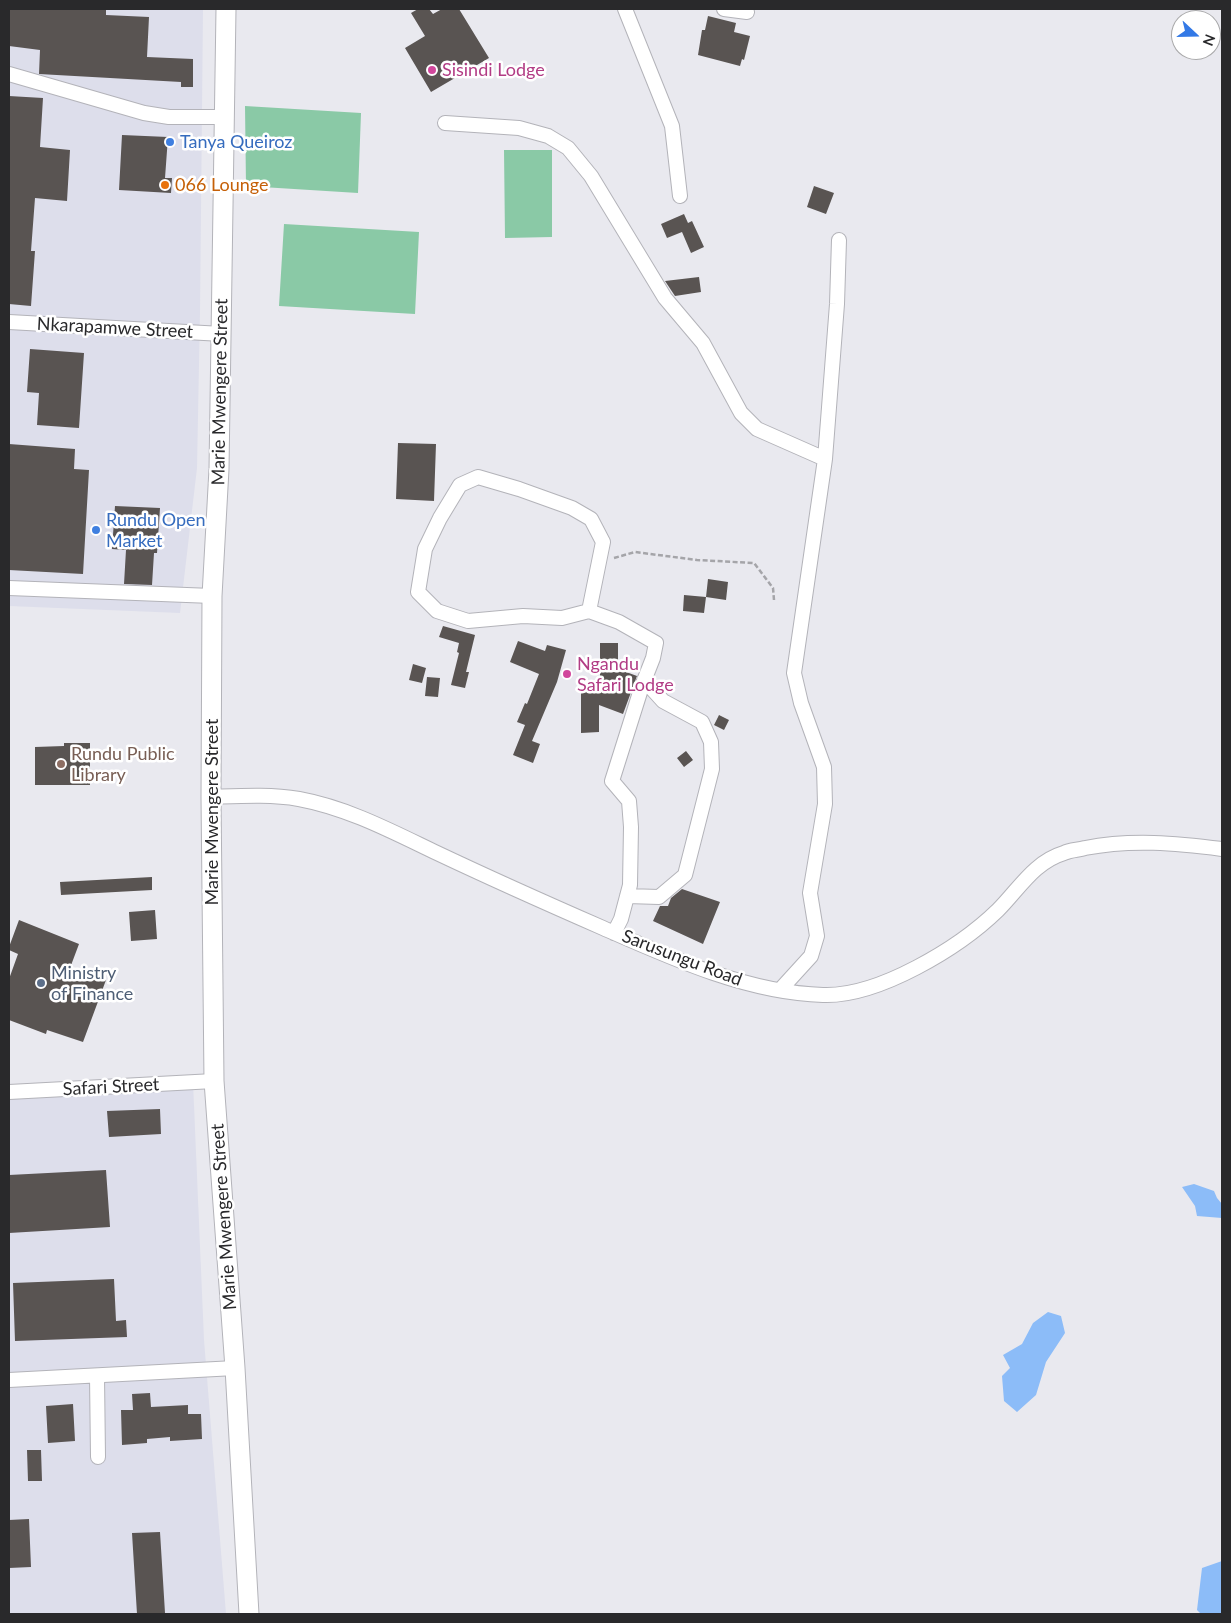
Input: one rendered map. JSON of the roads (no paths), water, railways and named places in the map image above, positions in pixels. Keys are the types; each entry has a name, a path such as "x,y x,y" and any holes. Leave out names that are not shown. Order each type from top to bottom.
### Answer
{"main road":[{"name":"Marie Mwengere Street","path":"226,9 219,469 212,596 211,797 214,1081 249,1614"}],"street":[{"path":"625,9 672,126 680,196"},
{"path":"724,9 747,12"},
{"path":"9,74 144,113 168,117 225,118"},
{"path":"445,123 519,128 548,136 568,148 591,176 665,298 703,343 741,413 757,429 825,459"},
{"path":"780,990 811,956 817,936 810,893 825,804 824,767 801,703 794,672 825,459 837,304 839,240"},
{"name":"Nkarapamwe Street","path":"9,322 222,334"},
{"path":"589,611 603,542 591,519 572,508 478,477 460,485 440,518 425,549 418,592 437,611 468,621 523,616 562,618 589,611 619,622 656,643 653,658 644,680 612,781 629,800 631,827 630,885 621,920 614,933"},
{"path":"9,588 212,596"},
{"path":"627,896 659,897 685,875 712,769 711,742 702,722 663,702 644,680"},
{"name":"Sarusungu Road","path":"211,797 298,799 332,807 394,832 511,888 614,933 730,980 780,990 824,995 857,992 895,978 927,961 972,934 1031,873 1046,861 1063,853 1107,844 1144,842 1222,849"},
{"name":"Safari Street","path":"9,1092 214,1081"},
{"path":"9,1380 234,1368"},
{"path":"97,1376 98,1457"}],"water":[{"path":"1194,1184 1214,1191 1222,1204 1222,1218 1197,1216 1195,1206 1182,1187"},
{"path":"1048,1312 1061,1316 1065,1333 1046,1362 1036,1395 1017,1412 1004,1401 1002,1376 1010,1368 1003,1355 1022,1344 1033,1323"},
{"path":"1222,1561 1222,1614 1201,1614 1197,1610 1202,1568"}],"place":[{"name":"Sisindi Lodge","path":"432,70"},
{"name":"Tanya Queiroz","path":"170,142"},
{"name":"066 Lounge","path":"165,185"},
{"name":"Rundu Open Market","path":"96,530"},
{"name":"Ngandu Safari Lodge","path":"567,674"},
{"name":"Rundu Public Library","path":"61,764"},
{"name":"Ministry of Finance","path":"41,983"}]}
